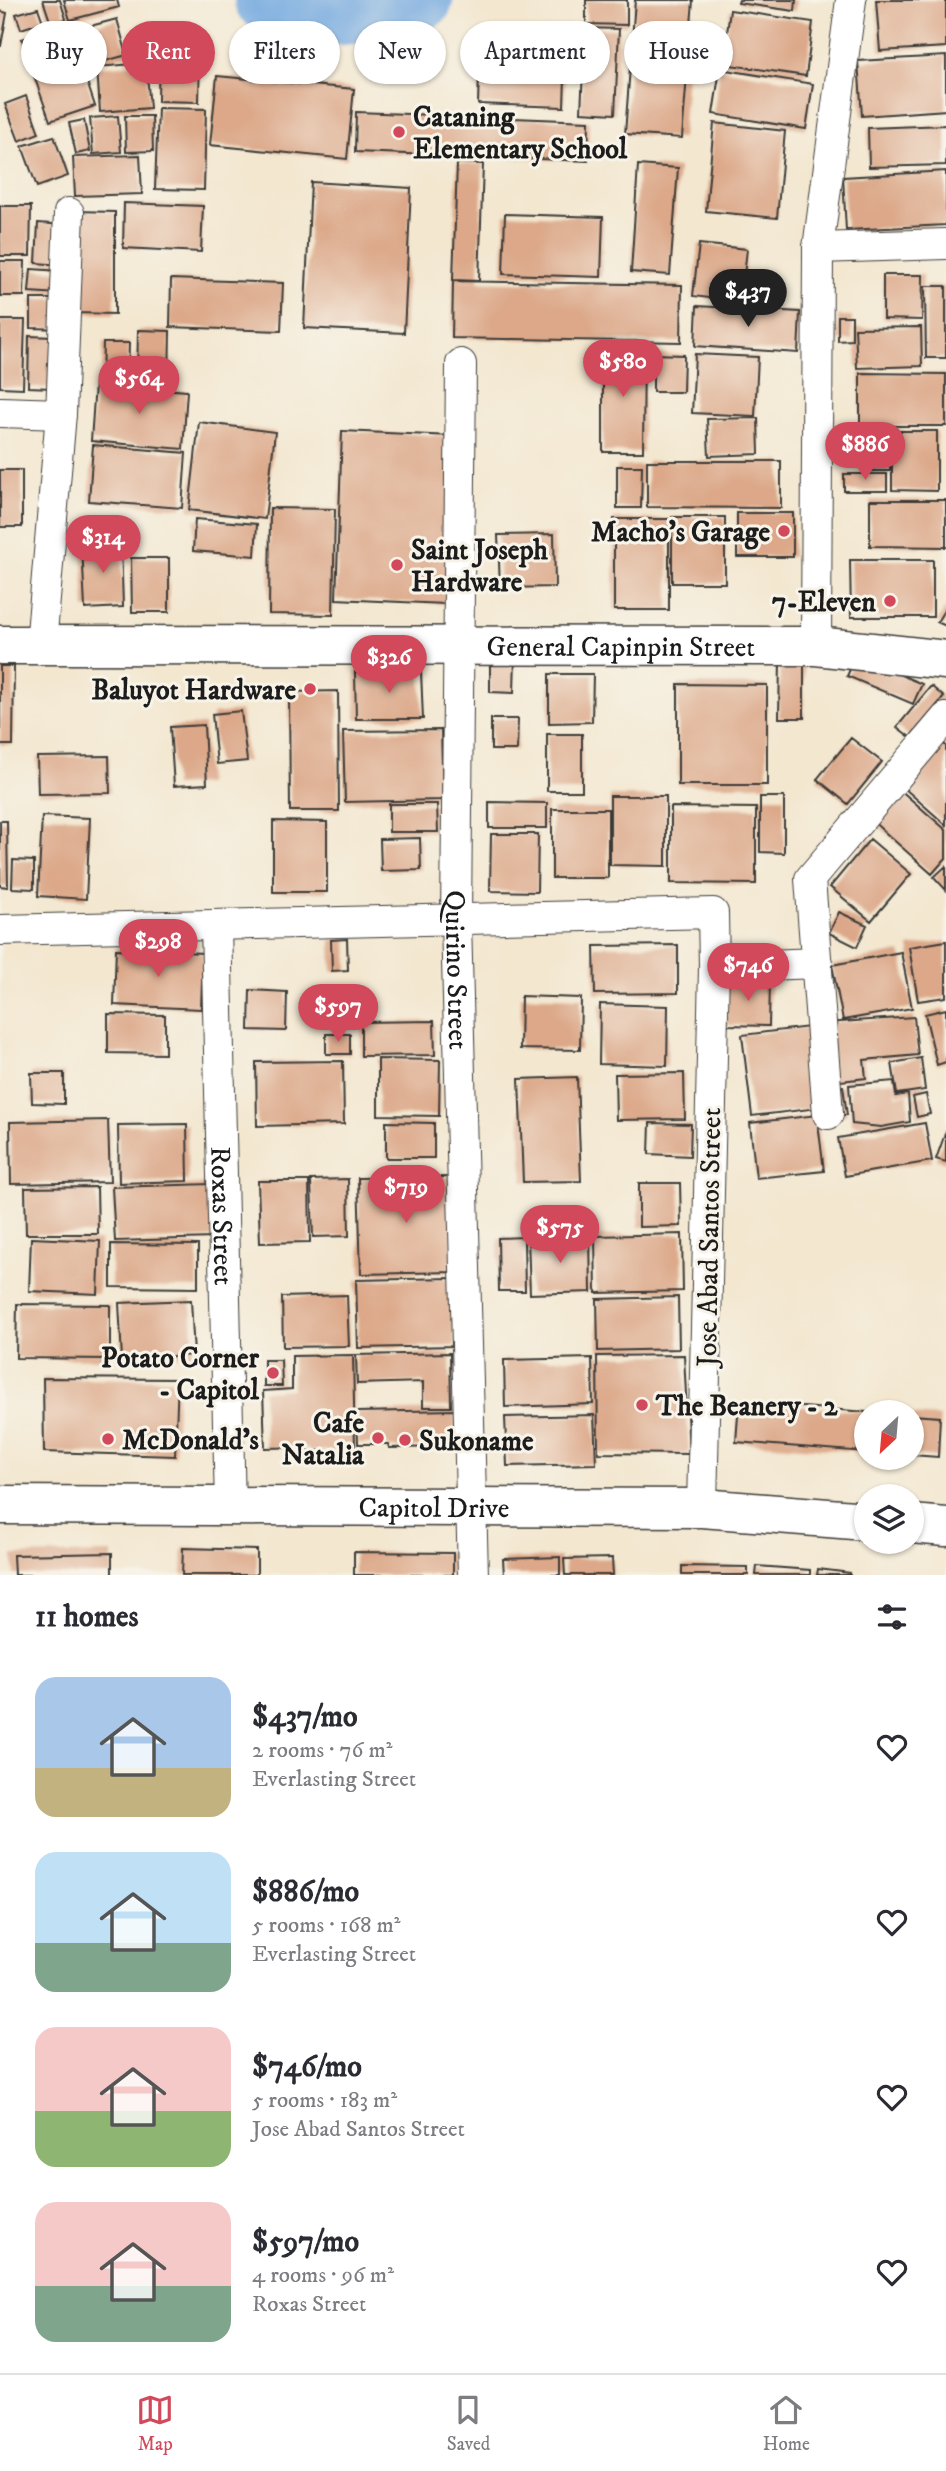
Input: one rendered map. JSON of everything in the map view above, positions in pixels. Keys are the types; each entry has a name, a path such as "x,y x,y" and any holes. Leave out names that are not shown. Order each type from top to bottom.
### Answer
{"street":[{"path":"816,646 818,247 851,0"},
{"path":"41,645 61,414 69,213"},
{"path":"818,247 946,244"},
{"name":"Quirino Street","path":"461,364 456,921 473,1575"},
{"path":"0,412 61,414"},
{"name":"General Capinpin Street","path":"0,645 816,646 946,660"},
{"path":"828,1114 810,879 946,718"},
{"name":"Jose Abad Santos Street","path":"456,921 713,913 702,1508"},
{"path":"0,930 456,921"},
{"name":"Roxas Street","path":"216,926 230,1507"},
{"path":"714,967 817,963"},
{"name":"Capitol Drive","path":"0,1505 702,1508 854,1520"},
{"path":"924,1525 946,1527"}],"building":[{"path":"43,0 60,0 66,19 50,21"},
{"path":"64,0 117,0 119,7 70,20"},
{"path":"586,0 627,0 627,21 624,21 624,25 610,25 610,21 586,21"},
{"path":"635,0 693,0 691,21 633,21"},
{"path":"739,0 796,0 795,11 738,3"},
{"path":"876,0 946,0 946,47 880,51"},
{"path":"38,8 43,21 21,21 21,29 16,14"},
{"path":"730,10 813,22 806,76 733,65 733,21 729,21"},
{"path":"0,11 7,13 1,46 0,46"},
{"path":"117,19 121,33 121,57 107,60 107,22"},
{"path":"610,29 619,29 615,114 581,112 582,84 610,84"},
{"path":"946,56 946,110 862,116 858,61"},
{"path":"121,65 121,84 148,84 150,108 100,112 98,84 107,84 107,66"},
{"path":"733,71 813,84 806,129 713,114 718,84 733,84"},
{"path":"217,76 229,77 229,84 301,84 354,89 347,159 210,145"},
{"path":"37,84 88,84 95,106 50,121"},
{"path":"158,84 199,84 199,102 158,101"},
{"path":"479,84 565,84 564,107 478,104"},
{"path":"629,84 686,84 682,138 625,134"},
{"path":"26,96 39,133 19,141 5,104"},
{"path":"158,108 206,109 204,190 155,189"},
{"path":"356,112 589,121 588,161 355,152"},
{"path":"118,116 121,152 93,154 90,118"},
{"path":"125,116 152,116 153,151 126,152"},
{"path":"84,120 90,151 76,154 69,123"},
{"path":"714,123 785,131 777,218 706,211"},
{"path":"946,125 946,165 869,167 868,128"},
{"path":"54,136 68,176 37,187 22,146"},
{"path":"140,155 142,194 75,196 73,157"},
{"path":"457,163 483,164 479,281 453,280"},
{"path":"638,165 678,168 670,275 631,272"},
{"path":"946,171 946,225 846,230 843,177"},
{"path":"311,182 411,188 404,333 304,328"},
{"path":"124,203 203,206 201,252 123,248"},
{"path":"0,206 31,206 30,256 0,256"},
{"path":"76,211 115,212 115,314 75,313"},
{"path":"505,214 603,217 601,277 503,274"},
{"path":"38,223 64,225 62,265 36,263"},
{"path":"699,244 747,249 741,302 693,296"},
{"path":"0,261 25,261 24,296 0,296"},
{"path":"31,269 61,271 60,294 29,292"},
{"path":"883,275 923,275 922,320 883,319"},
{"path":"171,279 283,283 281,331 170,327"},
{"path":"453,281 682,285 681,342 452,338"},
{"path":"925,286 946,286 946,358 926,358"},
{"path":"31,299 62,299 61,329 31,328"},
{"path":"697,306 800,312 798,353 695,346"},
{"path":"838,316 852,316 852,340 838,341"},
{"path":"0,320 25,320 23,388 0,387"},
{"path":"921,327 922,366 857,368 855,328"},
{"path":"138,330 170,331 169,382 137,382"},
{"path":"29,336 53,337 52,388 28,387"},
{"path":"103,343 129,343 128,380 102,380"},
{"path":"603,346 644,346 643,452 603,452"},
{"path":"653,354 684,355 683,392 653,392"},
{"path":"695,354 758,357 755,416 692,413"},
{"path":"860,373 946,374 946,426 860,426"},
{"path":"95,384 187,391 183,449 91,441"},
{"path":"758,418 759,454 709,456 707,419"},
{"path":"199,422 275,432 265,519 189,510"},
{"path":"865,430 889,430 890,471 865,471"},
{"path":"342,431 452,436 445,604 336,599"},
{"path":"892,431 937,431 937,491 892,490"},
{"path":"93,445 186,453 182,508 89,501"},
{"path":"647,461 781,461 781,508 647,507"},
{"path":"617,466 642,466 641,508 617,508"},
{"path":"0,470 22,470 22,527 0,527"},
{"path":"844,474 887,474 887,491 844,491"},
{"path":"870,500 946,500 946,547 870,546"},
{"path":"270,508 335,509 333,615 269,614"},
{"path":"737,513 793,513 793,557 737,557"},
{"path":"672,517 725,517 725,583 672,583"},
{"path":"195,519 257,524 255,556 193,551"},
{"path":"614,519 669,519 669,610 614,610"},
{"path":"554,534 555,587 500,588 498,535"},
{"path":"121,542 123,607 85,609 82,544"},
{"path":"131,558 169,558 169,612 132,612"},
{"path":"850,560 933,560 933,617 851,617"},
{"path":"946,607 946,626 937,622"},
{"path":"490,655 515,655 514,693 490,692"},
{"path":"856,656 922,684 913,704 847,676"},
{"path":"780,660 804,660 804,718 779,718"},
{"path":"0,666 14,666 13,745 0,745"},
{"path":"421,671 423,719 356,719 355,672"},
{"path":"549,674 593,674 592,722 549,723"},
{"path":"678,684 767,685 767,785 678,785"},
{"path":"931,686 944,697 910,737 897,727"},
{"path":"338,691 339,811 290,811 289,692"},
{"path":"241,711 247,761 217,764 212,714"},
{"path":"491,719 518,719 517,750 491,750"},
{"path":"204,725 207,784 174,786 170,727"},
{"path":"441,730 443,800 345,802 343,731"},
{"path":"547,734 582,734 582,791 547,791"},
{"path":"851,738 882,762 848,804 817,779"},
{"path":"943,743 946,746 946,825 904,788"},
{"path":"109,756 110,793 38,794 37,757"},
{"path":"898,788 946,830 946,858 932,874 870,819"},
{"path":"610,796 666,796 666,866 610,865"},
{"path":"760,797 784,797 784,853 760,852"},
{"path":"489,802 547,803 547,828 489,828"},
{"path":"389,804 437,804 438,832 389,832"},
{"path":"671,807 756,808 756,884 671,883"},
{"path":"552,809 608,809 608,878 552,878"},
{"path":"42,816 90,818 86,899 38,896"},
{"path":"0,821 7,821 8,887 0,886"},
{"path":"273,821 327,822 327,892 273,892"},
{"path":"491,834 538,834 537,892 490,891"},
{"path":"420,838 421,870 381,871 380,839"},
{"path":"870,839 911,874 871,921 830,887"},
{"path":"13,860 34,861 34,889 12,888"},
{"path":"946,866 946,890 934,877"},
{"path":"839,912 867,925 857,947 829,933"},
{"path":"347,939 348,970 332,971 331,940"},
{"path":"946,941 946,997 918,1001 909,947"},
{"path":"678,945 678,993 595,994 594,946"},
{"path":"116,949 203,953 201,1009 114,1005"},
{"path":"901,952 912,1008 843,1020 832,965"},
{"path":"727,980 770,981 769,1026 726,1025"},
{"path":"250,990 287,992 286,1031 249,1030"},
{"path":"326,991 349,992 348,1026 325,1025"},
{"path":"521,996 581,998 580,1050 520,1049"},
{"path":"600,1004 668,1006 667,1066 599,1064"},
{"path":"946,1009 946,1062 937,1065 925,1014"},
{"path":"108,1014 165,1015 165,1054 108,1053"},
{"path":"914,1017 918,1055 864,1060 866,1078 832,1082 825,1023"},
{"path":"434,1021 435,1055 361,1056 361,1022"},
{"path":"809,1027 819,1108 752,1116 742,1035"},
{"path":"326,1034 350,1034 350,1054 326,1054"},
{"path":"921,1058 925,1090 897,1094 892,1063"},
{"path":"378,1059 440,1060 439,1116 378,1115"},
{"path":"343,1061 344,1124 257,1126 256,1062"},
{"path":"31,1073 64,1073 64,1104 32,1103"},
{"path":"684,1073 685,1119 616,1120 615,1074"},
{"path":"577,1077 581,1181 523,1182 519,1079"},
{"path":"894,1081 896,1096 908,1094 910,1122 881,1127 852,1124 849,1085"},
{"path":"843,1086 847,1115 835,1115 832,1087"},
{"path":"926,1094 930,1114 917,1117 913,1097"},
{"path":"817,1115 824,1171 756,1178 750,1123"},
{"path":"108,1120 110,1182 11,1184 10,1122"},
{"path":"386,1122 434,1123 434,1158 386,1158"},
{"path":"650,1123 691,1124 690,1156 649,1154"},
{"path":"925,1123 932,1161 845,1176 838,1138"},
{"path":"187,1124 188,1181 119,1183 118,1125"},
{"path":"946,1131 946,1162 936,1159"},
{"path":"451,1177 453,1272 361,1274 358,1178"},
{"path":"348,1179 349,1236 313,1237 311,1180"},
{"path":"258,1181 309,1181 310,1242 260,1243"},
{"path":"639,1183 680,1183 681,1226 639,1227"},
{"path":"211,1184 213,1238 115,1241 112,1187"},
{"path":"97,1187 98,1234 26,1234 25,1188"},
{"path":"682,1234 683,1291 596,1293 595,1236"},
{"path":"590,1236 591,1292 530,1294 528,1237"},
{"path":"524,1237 525,1291 499,1291 498,1238"},
{"path":"31,1238 100,1241 98,1294 29,1291"},
{"path":"111,1244 198,1245 198,1288 111,1287"},
{"path":"453,1278 455,1346 358,1348 356,1280"},
{"path":"347,1295 349,1346 283,1347 282,1297"},
{"path":"678,1297 679,1349 598,1351 597,1299"},
{"path":"191,1300 194,1355 122,1359 119,1303"},
{"path":"17,1304 110,1305 110,1359 16,1358"},
{"path":"450,1353 451,1407 423,1407 423,1382 357,1384 356,1355"},
{"path":"353,1355 355,1450 265,1448 263,1391 292,1389 292,1356"},
{"name":"The Beanery - 2","path":"684,1355 689,1454 598,1453 597,1356"},
{"path":"592,1358 593,1404 505,1407 504,1360"},
{"name":"Potato Corner - Capitol","path":"264,1360 281,1360 282,1386 264,1386"},
{"path":"43,1378 178,1379 175,1456 44,1452"},
{"path":"739,1402 854,1411 854,1451 736,1442"},
{"path":"455,1410 456,1447 389,1448 388,1444 358,1444 357,1412"},
{"path":"594,1415 596,1464 507,1466 505,1417"},
{"path":"924,1416 940,1417 938,1457 924,1456"},
{"path":"183,1548 257,1550 257,1575 182,1575"},
{"path":"354,1552 453,1553 453,1575 354,1575"},
{"path":"112,1553 112,1575 14,1575 13,1555"},
{"path":"560,1557 560,1575 504,1575 503,1559"},
{"path":"612,1558 613,1575 565,1575 564,1559"},
{"path":"682,1566 748,1567 748,1575 682,1575"},
{"path":"757,1566 810,1570 810,1575 756,1575"},
{"path":"818,1569 850,1573 850,1575 817,1575"}],"waterway":[{"path":"263,0 288,11 322,16 374,12 424,0"}],"place":[{"name":"Cataning Elementary School","path":"399,132"},
{"name":"Macho's Garage","path":"784,531"},
{"name":"Saint Joseph Hardware","path":"397,565"},
{"name":"7-Eleven","path":"890,601"},
{"name":"Baluyot Hardware","path":"310,689"},
{"name":"Potato Corner - Capitol","path":"273,1373"},
{"name":"The Beanery - 2","path":"642,1405"},
{"name":"Cafe Natalia","path":"378,1438"},
{"name":"McDonald's","path":"108,1439"},
{"name":"Sukoname","path":"405,1440"}]}
